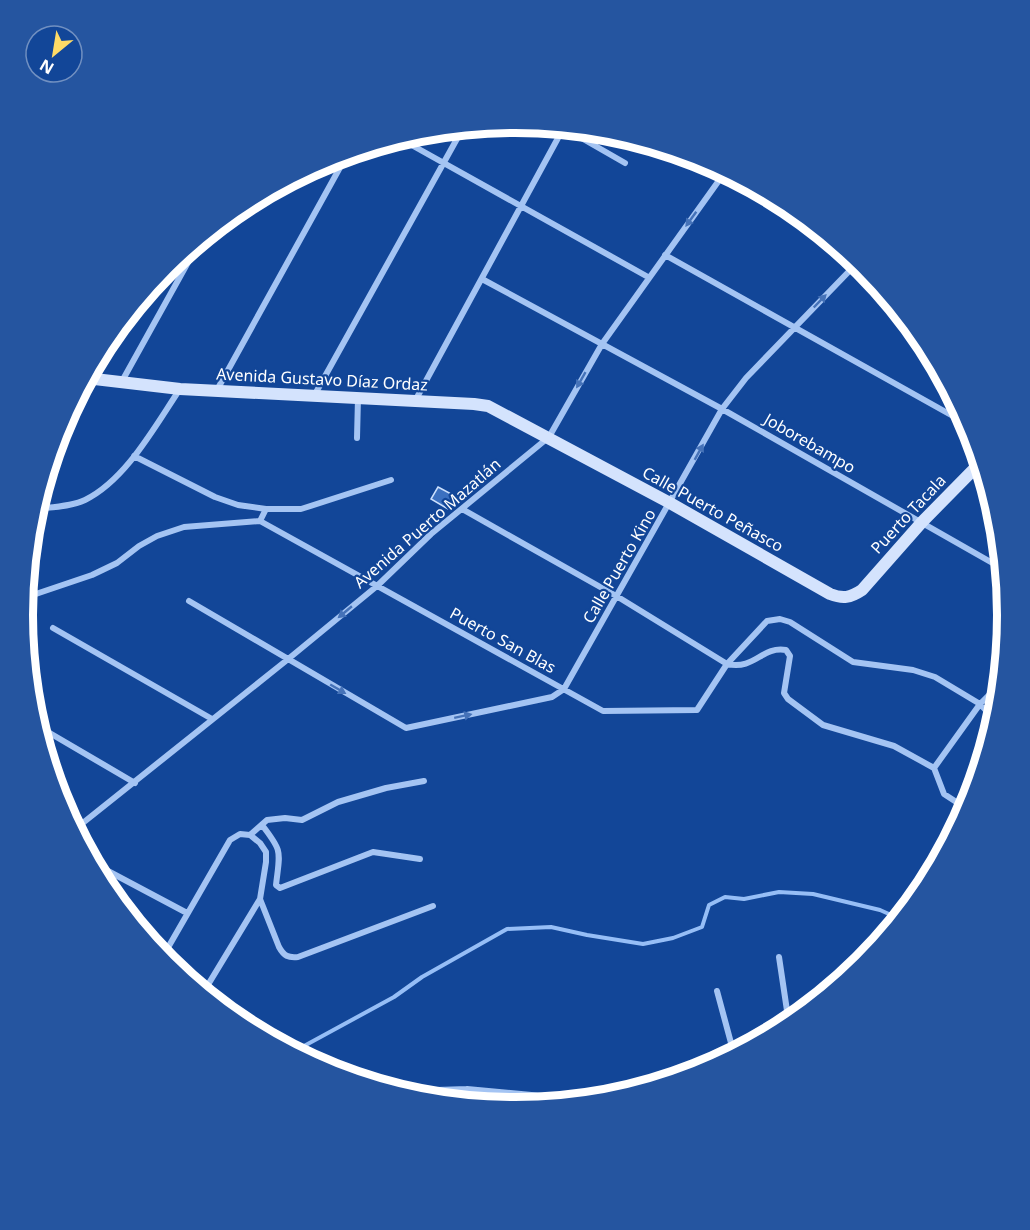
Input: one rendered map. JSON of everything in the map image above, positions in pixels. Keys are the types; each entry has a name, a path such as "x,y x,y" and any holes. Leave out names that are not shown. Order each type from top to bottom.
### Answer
{"street":[{"path":"415,401 560,135"},
{"path":"314,396 458,136"},
{"path":"581,137 625,162"},
{"path":"410,144 648,277"},
{"path":"217,390 341,166"},
{"name":"Avenida Puerto Mazatlán","path":"81,824 377,586 430,534 549,437 602,344 720,179"},
{"path":"665,255 953,416"},
{"path":"121,383 189,260"},
{"name":"Calle Puerto Kino","path":"564,689 618,597 722,409 746,378 851,269"},
{"name":"Joborebampo","path":"482,279 722,409 994,562"},
{"name":"Avenida Gustavo Díaz Ordaz","path":"95,379 180,389 488,406 549,437"},
{"path":"45,508 83,501 105,488 134,456 180,389"},
{"path":"357,438 358,398"},
{"name":"Calle Puerto Peñasco","path":"549,437 830,594 841,598 852,597 862,590"},
{"path":"134,456 215,497 238,505 266,509 301,509 391,480"},
{"name":"Puerto Tacala","path":"862,590 921,522 974,469"},
{"path":"34,595 92,575 117,563 139,546 158,536 184,527 260,521 266,509"},
{"path":"462,509 618,597 727,664 746,665 776,648 786,650 790,656 784,693 788,699 823,725 894,746 934,768 944,794 958,803"},
{"name":"Puerto San Blas","path":"260,521 603,711 697,710 727,664"},
{"path":"189,601 406,728 552,697 564,689"},
{"path":"727,664 767,621 780,619 790,622 853,662 924,673 957,689 980,704 987,712"},
{"path":"53,628 212,719"},
{"path":"934,768 980,704 990,694"},
{"path":"47,731 135,783"},
{"path":"250,835 267,820 302,820 338,801 424,781"},
{"path":"262,825 277,844 280,856 276,885 280,888 373,852 420,859"},
{"path":"167,949 230,840 240,834 250,835 260,843 266,852 266,862 260,899 208,985"},
{"path":"106,870 187,913"},
{"path":"260,899 279,947 283,954 290,958 433,906"},
{"path":"779,957 787,1013"},
{"path":"717,991 732,1045"},
{"path":"436,1090 467,1089 551,1096"},
{"path":"467,1089 467,1094"}],"building":[{"path":"438,487 455,496 448,509 431,499"}],"waterway":[{"path":"302,1047 394,997 422,977 507,929 551,927 643,944 673,938 702,927 709,905 725,897 744,899 779,892 813,894 880,910 891,915"}]}
